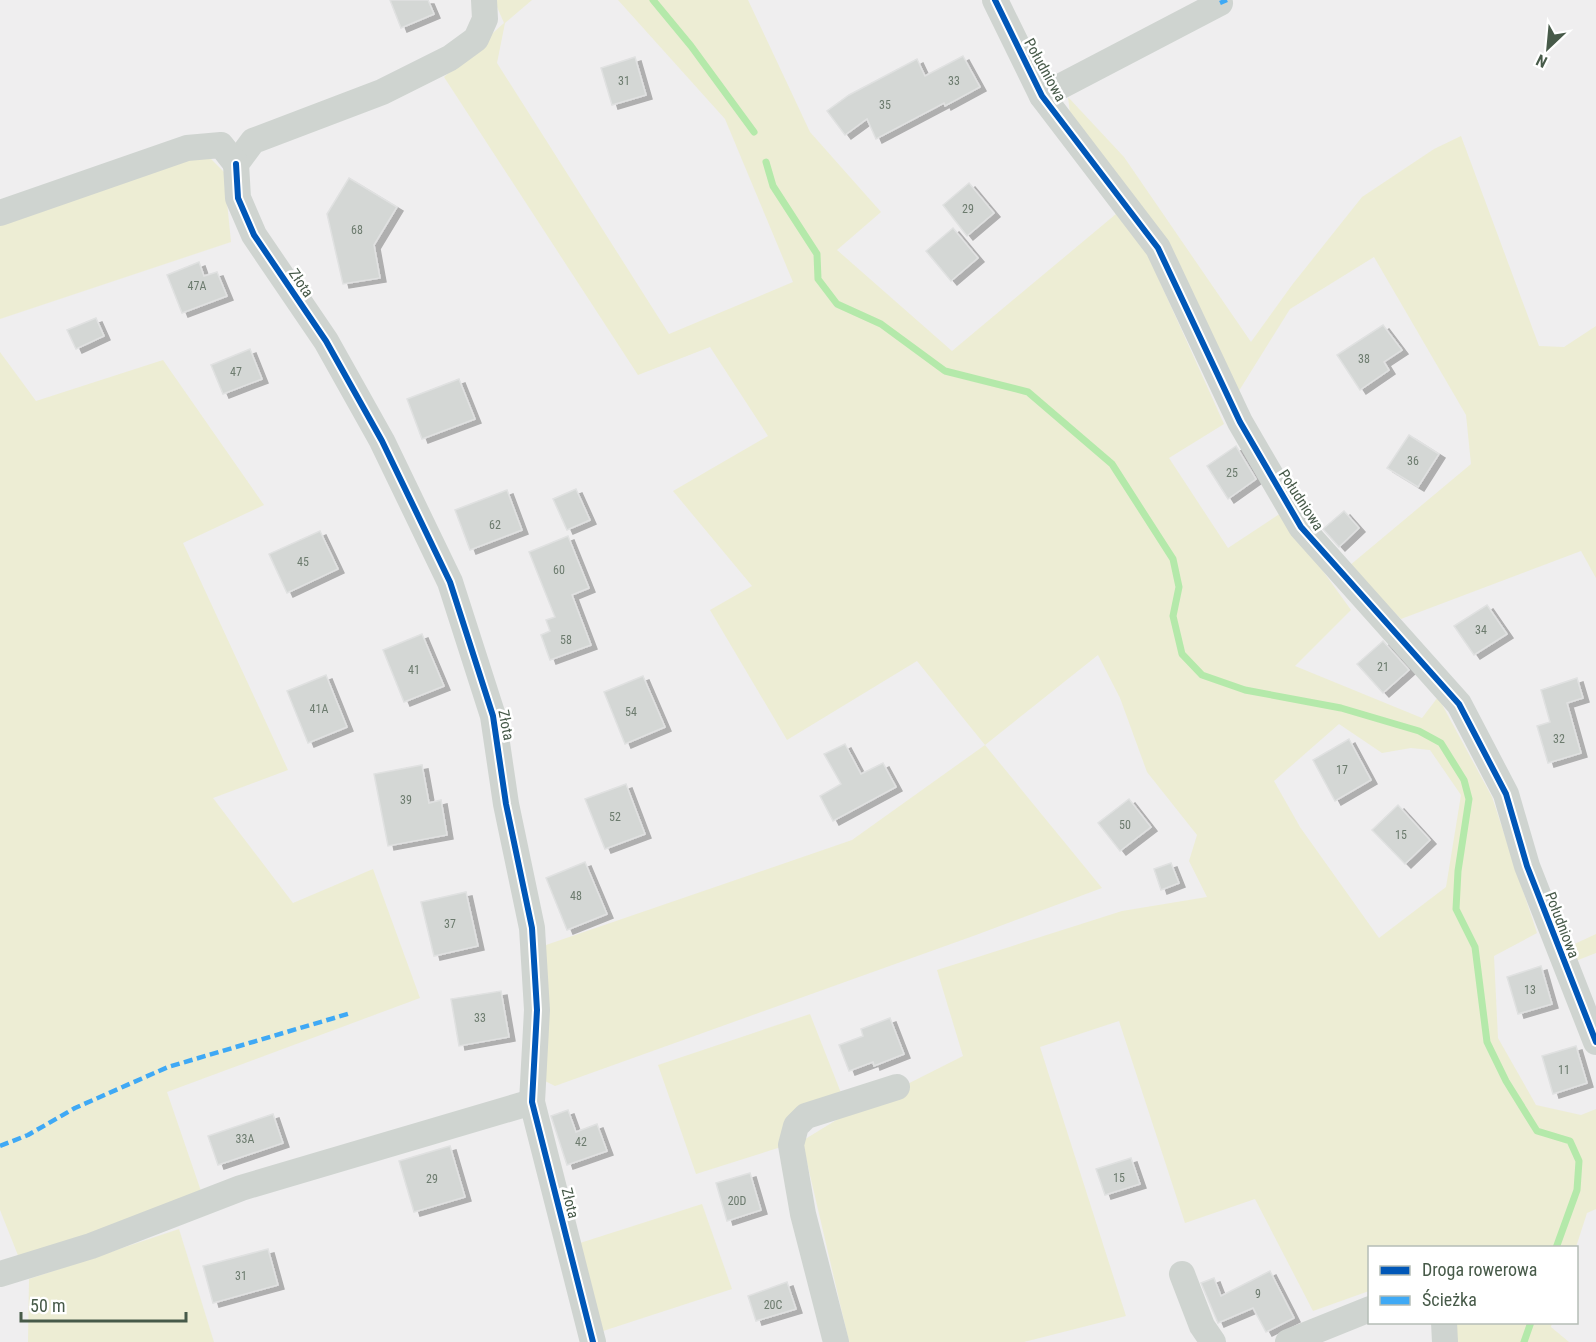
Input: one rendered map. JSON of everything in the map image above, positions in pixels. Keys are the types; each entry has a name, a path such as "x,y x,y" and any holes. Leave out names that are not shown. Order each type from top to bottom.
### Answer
{"street":[{"path":"0,213 187,148 221,145 236,164 253,141 382,92 450,58 476,39 485,19 484,0"},
{"name":"Południowa","path":"995,0 1042,96 1158,248 1240,422 1300,528 1459,704 1506,795 1527,866 1596,1042"},
{"path":"1042,96 1220,3"},
{"name":"Złota","path":"236,164 238,198 254,235 326,341 382,441 450,582 490,705 506,804 532,928 537,1010 532,1102 593,1342"},
{"path":"836,1342 803,1214 791,1145 796,1126 806,1116 897,1087"},
{"path":"0,1274 91,1246 241,1188 532,1102"},
{"path":"1182,1274 1202,1326 1213,1342"},
{"path":"1288,1342 1368,1310"},
{"path":"1444,1324 1445,1342"}],"green space":[{"path":"494,0 532,0 505,23 497,63 669,334 793,282 725,119 618,0 748,0 810,132 881,212 837,250 952,351 1116,214 1146,251 1224,424 1169,458 1228,548 1281,513 1351,610 1295,666 1422,718 1438,697 1492,797 1537,933 1494,956 1498,1038 1536,1105 1581,1115 1596,1109 1596,1209 1587,1213 1576,1246 1368,1246 1368,1291 1313,1311 1255,1199 1185,1223 1119,1021 1040,1047 1126,1316 1024,1342 849,1342 802,1141 838,1119 963,1056 937,970 1122,911 1207,897 1189,861 1197,835 1147,772 1120,698 1098,655 985,745 917,661 787,740 710,610 752,586 673,491 768,436 710,347 638,375 444,77 504,23","holes":["1339,724 1382,753 1411,748 1430,750 1461,795 1446,887 1379,938 1300,827 1274,781"]},
{"path":"1068,97 1124,157 1251,342 1292,285 1362,197 1434,149 1461,136 1539,346 1564,347 1596,326 1596,578 1581,551 1401,619 1349,566 1471,464 1466,415 1374,257 1290,309 1237,394 1071,121"},
{"path":"208,156 224,172 231,242 0,319 0,222 188,157"},
{"path":"0,352 36,401 163,360 264,505 183,543 288,770 213,798 293,903 373,869 420,998 167,1092 202,1194 21,1263 0,1210"},
{"path":"985,745 1102,888 555,1086 539,1078 546,945 852,840"},
{"path":"1596,934 1596,953 1573,962 1568,947"},
{"path":"810,1014 843,1098 781,1147 696,1174 658,1065"},
{"path":"702,1204 732,1289 600,1332 580,1243"},
{"path":"179,1229 214,1342 28,1342 29,1279"},
{"path":"1452,1324 1552,1324 1551,1327 1569,1342 1452,1342"}],"building":[{"path":"390,0 428,0 434,14 401,28"},
{"path":"963,56 980,87 876,139 867,119 845,135 827,111 849,95 917,59 925,76"},
{"path":"635,57 646,95 612,105 601,68"},
{"path":"349,178 397,207 374,245 380,278 343,284 327,214"},
{"path":"969,183 994,213 967,236 943,205"},
{"path":"953,228 978,258 951,281 926,251"},
{"path":"199,262 204,276 217,272 227,296 182,313 167,275"},
{"path":"96,318 104,336 76,349 67,330"},
{"path":"1383,325 1402,350 1384,362 1389,370 1360,390 1337,355"},
{"path":"250,349 262,379 223,394 211,365"},
{"path":"459,379 475,419 422,439 407,399"},
{"path":"1409,435 1439,454 1418,487 1387,468"},
{"path":"1236,446 1256,479 1228,499 1207,466"},
{"path":"576,489 590,520 567,530 553,499"},
{"path":"507,490 522,530 470,550 455,510"},
{"path":"1344,511 1359,528 1339,547 1323,529"},
{"path":"320,531 338,569 287,593 269,554"},
{"path":"568,536 589,588 572,595 591,645 550,660 541,635 550,631 546,620 555,617 529,552"},
{"path":"1487,605 1507,634 1474,655 1454,626"},
{"path":"422,634 444,686 404,702 383,650"},
{"path":"1383,641 1409,670 1383,693 1357,664"},
{"path":"326,675 347,727 308,743 287,691"},
{"path":"643,676 665,727 625,744 604,692"},
{"path":"1577,678 1583,698 1567,703 1581,753 1548,763 1537,726 1550,722 1541,690"},
{"path":"1349,739 1371,780 1335,801 1313,760"},
{"path":"845,744 861,774 883,763 896,787 833,821 820,796 841,784 824,754"},
{"path":"422,765 429,803 441,800 447,835 388,846 374,774"},
{"path":"626,784 645,834 605,849 585,799"},
{"path":"1129,799 1151,827 1120,851 1098,823"},
{"path":"1398,805 1430,840 1405,864 1372,830"},
{"path":"585,862 607,914 567,930 546,878"},
{"path":"1171,863 1179,883 1161,890 1154,869"},
{"path":"466,892 478,946 434,956 421,902"},
{"path":"1541,966 1552,1004 1518,1014 1507,977"},
{"path":"501,991 509,1037 459,1046 451,999"},
{"path":"890,1018 904,1054 874,1066 873,1062 849,1071 839,1045 863,1036 861,1029"},
{"path":"1576,1046 1587,1083 1553,1094 1542,1056"},
{"path":"568,1110 576,1132 597,1124 607,1151 567,1165 551,1116"},
{"path":"273,1114 283,1143 218,1165 208,1136"},
{"path":"450,1146 465,1197 414,1212 399,1161"},
{"path":"1131,1158 1140,1184 1105,1195 1096,1169"},
{"path":"750,1173 761,1210 727,1221 716,1183"},
{"path":"268,1249 278,1285 213,1303 203,1266"},
{"path":"1270,1271 1294,1318 1266,1332 1253,1308 1218,1323 1201,1283 1214,1278 1221,1296"},
{"path":"787,1282 796,1309 756,1321 748,1296"}],"waterway":[{"path":"653,0 691,46 754,132"},
{"path":"766,162 773,186 817,254 818,279 837,304 881,324 945,371 1028,392 1112,464 1173,559 1179,587 1173,616 1182,654 1202,675 1245,690 1341,708 1419,731 1441,743 1464,780 1469,799 1458,871 1456,909 1475,947 1487,1042 1506,1081 1537,1131 1570,1141 1579,1161 1577,1190 1557,1246"},
{"path":"1524,1342 1530,1324"}],"marked path":[{"path":"1220,3 1227,0"},
{"path":"0,1146 28,1135 75,1108 168,1067 351,1013"}],"cycle path":[{"path":"995,0 1042,96 1158,248 1240,422 1301,527 1459,704 1506,794 1527,866 1596,1042"},
{"path":"236,164 238,198 254,235 326,341 382,441 450,582 493,716 506,804 532,928 537,1010 532,1102 593,1342"}]}
